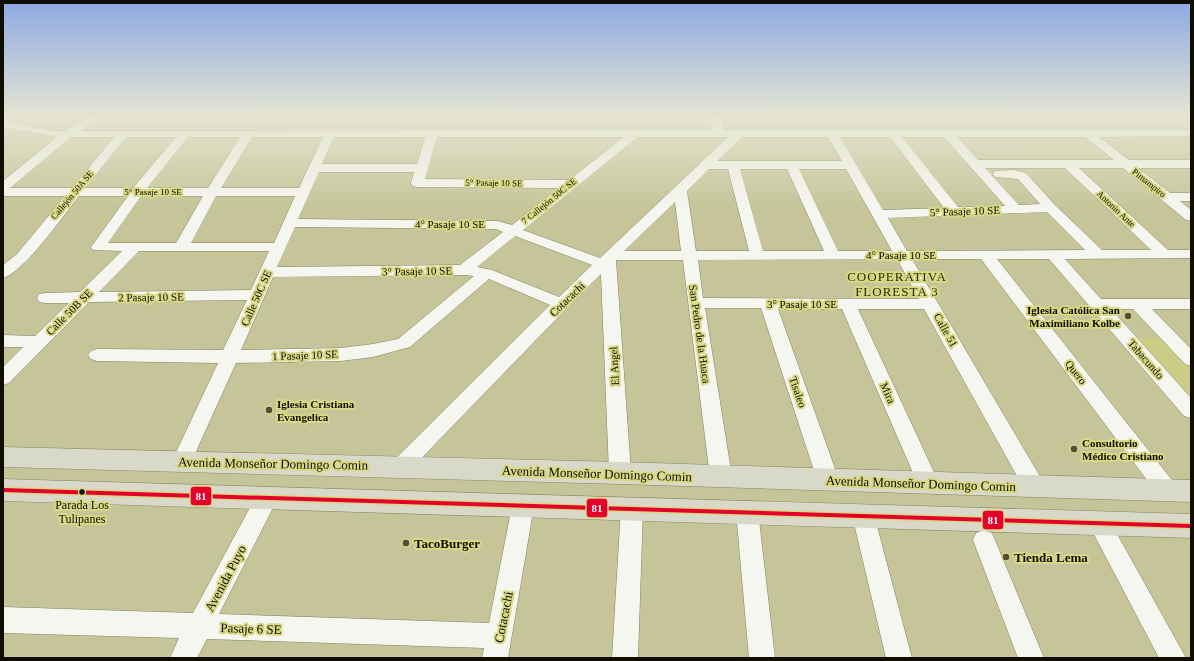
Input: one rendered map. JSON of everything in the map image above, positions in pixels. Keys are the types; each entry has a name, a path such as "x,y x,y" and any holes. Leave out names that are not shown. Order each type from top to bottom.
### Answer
{"main road":[{"name":"Avenida Monseñor Domingo Comin","path":"3,457 400,466 1179,491"},
{"path":"3,490 523,506 747,511 1191,526"}],"street":[{"path":"3,187 52,147"},
{"name":"Callejón 50A SE","path":"3,273 22,257 112,147"},
{"path":"174,147 137,192 98,247 279,247"},
{"path":"181,247 212,192 240,147"},
{"name":"Calle 50C SE","path":"182,461 324,147"},
{"path":"315,168 422,168 428,147"},
{"name":"7 Callejón 50C SE","path":"464,270 618,147"},
{"name":"Cotacachi","path":"400,466 561,304 725,147"},
{"name":"Calle 51","path":"840,147 932,304 1034,486"},
{"path":"904,147 954,211"},
{"path":"959,147 1015,209"},
{"name":"Pimampiro","path":"1105,147 1191,217"},
{"path":"979,169 1068,164 1191,164"},
{"name":"Antonio Ante","path":"1068,164 1164,254"},
{"path":"706,165 851,165"},
{"path":"734,165 757,255"},
{"path":"791,165 833,255"},
{"name":"5° Pasaje 10 SE","path":"422,168 417,182 570,184"},
{"path":"979,169 1022,176 1050,208 1098,254"},
{"name":"San Pedro de la Huaca","path":"680,190 721,477"},
{"name":"5° Pasaje 10 SE","path":"3,192 304,192"},
{"path":"1166,197 1191,197"},
{"name":"5° Pasaje 10 SE","path":"879,214 1050,208"},
{"name":"4° Pasaje 10 SE","path":"290,223 498,225 607,260 689,255 1191,254"},
{"name":"Calle 50B SE","path":"3,378 135,247"},
{"name":"Quero","path":"985,254 1179,491"},
{"name":"Tabacundo","path":"1053,254 1191,411"},
{"path":"3,257 22,257"},
{"name":"El Angel","path":"607,260 620,473"},
{"name":"3° Pasaje 10 SE","path":"267,272 464,270 487,274 561,304"},
{"name":"1 Pasaje 10 SE","path":"98,355 229,357 321,356 389,348 404,343 487,274"},
{"name":"2 Pasaje 10 SE","path":"45,298 257,295"},
{"name":"3° Pasaje 10 SE","path":"696,303 932,304"},
{"name":"Tisaleo","path":"768,304 828,480"},
{"name":"Mira","path":"848,304 928,483"},
{"path":"1098,304 1191,304"},
{"path":"1137,304 1191,360"},
{"path":"3,341 40,342"},
{"name":"Avenida Puyo","path":"183,658 267,498"},
{"name":"Cotacachi","path":"497,647 523,506"},
{"path":"625,658 632,508"},
{"path":"747,511 762,658"},
{"path":"863,515 899,658"},
{"path":"1099,523 1173,658"},
{"path":"984,540 1030,658"},
{"name":"Pasaje 6 SE","path":"3,620 199,626 497,647"}],"shaded area":[{"path":"1132,338 1164,338 1191,367 1191,407"}],"transit line":[{"name":"81","path":"3,490 1191,526"}],"place":[{"name":"Iglesia Católica San Maximiliano Kolbe","path":"1128,316"},
{"name":"Iglesia Cristiana Evangelica","path":"269,410"},
{"name":"Consultorio Médico Cristiano","path":"1074,449"},
{"name":"Parada Los Tulipanes","path":"82,492"},
{"name":"TacoBurger","path":"406,543"},
{"name":"Tienda Lema","path":"1006,557"}],"district":[{"name":"COOPERATIVA FLORESTA 3","path":"897,284"}]}
